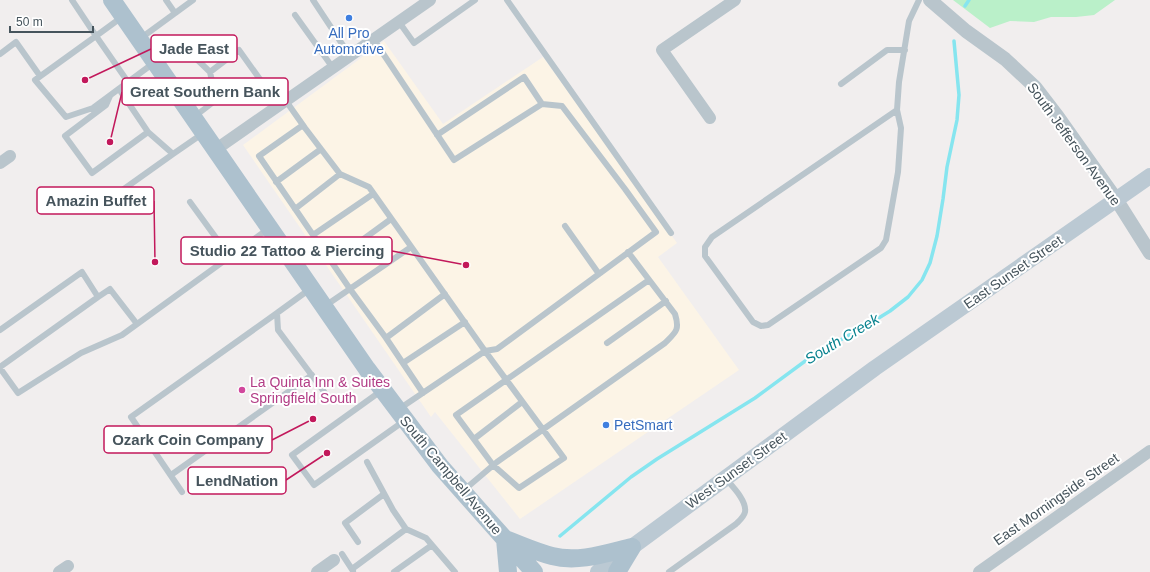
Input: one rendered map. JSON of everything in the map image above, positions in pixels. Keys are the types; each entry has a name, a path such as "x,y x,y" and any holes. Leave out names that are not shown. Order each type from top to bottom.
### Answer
{"main road":[{"name":"South Campbell Avenue","path":"112,0 311,289 383,390 440,466 534,572"},
{"name":"East Sunset Street","path":"875,368 1150,176"},
{"name":"West Sunset Street","path":"598,572 875,368"},
{"path":"508,572 505,539 553,556 569,559 598,555 632,547"},
{"path":"617,572 632,547"}],"street":[{"path":"215,150 430,0"},
{"path":"710,118 662,50 735,0"},
{"name":"South Jefferson Avenue","path":"930,0 966,31 1005,59 1035,87 1116,199 1150,253"},
{"path":"0,163 10,156"},
{"name":"East Morningside Street","path":"979,572 1150,452"},
{"path":"317,572 338,557"}],"lane":[{"path":"72,0 128,82"},
{"path":"166,0 175,13"},
{"path":"139,40 193,0"},
{"path":"313,0 350,56"},
{"path":"399,22 414,43 475,0"},
{"path":"507,0 671,233"},
{"path":"897,110 712,237 705,247 705,256 753,322 761,326 768,325 880,248 886,240 898,172 901,128 897,110 899,82 909,20 919,0"},
{"path":"295,14 333,68"},
{"path":"123,16 35,80 66,117 94,108 155,62 182,44 210,72 216,100 193,118"},
{"path":"374,40 454,160 542,104 562,106 656,232 497,349 485,351 423,393 402,415 314,485 292,455 383,390"},
{"path":"0,54 16,42 40,76"},
{"path":"210,72 239,50 282,103 303,125 340,174 369,187 485,351 506,380 522,402 564,458 519,488 494,465 456,415 506,380 649,280"},
{"path":"841,84 887,50 904,50"},
{"path":"437,135 524,77 542,104"},
{"path":"119,89 148,132 173,154"},
{"path":"110,96 106,105 65,136 92,173 148,132"},
{"path":"303,125 259,156 423,393"},
{"path":"100,206 173,154 204,134"},
{"path":"276,182 321,149"},
{"path":"606,163 617,155"},
{"path":"295,209 340,174"},
{"path":"313,235 373,194"},
{"path":"190,202 230,256"},
{"path":"332,262 391,219"},
{"path":"565,226 599,274"},
{"path":"137,324 110,289 0,368 18,393 81,353 122,335 269,228"},
{"path":"324,307 411,246"},
{"path":"462,491 494,465 665,343 677,332 678,324 675,314 628,252"},
{"path":"0,330 82,272 98,297"},
{"path":"182,492 131,418 311,289"},
{"path":"386,338 445,294"},
{"path":"607,343 666,301"},
{"path":"277,312 278,330 325,392"},
{"path":"403,363 465,322"},
{"path":"171,475 312,376"},
{"path":"474,439 522,402"},
{"path":"367,462 393,510 406,529 426,538 455,572"},
{"path":"669,572 679,569 742,518 745,512 742,499 726,478"},
{"path":"358,542 345,523 384,494"},
{"path":"338,557 352,571 406,529"},
{"path":"394,572 432,545"}],"shaded area":[{"path":"384,41 443,124 543,57 677,243 658,257 739,370 520,519 435,412 431,417 243,145"}],"green space":[{"path":"953,0 1115,0 1094,15 1051,17 1034,22 1010,21 990,28"}],"waterway":[{"name":"South Creek","path":"965,6 969,0"},
{"name":"South Creek","path":"560,536 631,477 657,459 755,398 812,356 890,311 908,297 922,280 930,263 937,236 947,167 957,120 959,95 954,41"}],"place":[{"name":"All Pro Automotive","path":"349,18"},
{"name":"Jade East","path":"85,80"},
{"name":"Great Southern Bank","path":"110,142"},
{"name":"Amazin Buffet","path":"155,262"},
{"name":"Studio 22 Tattoo & Piercing","path":"466,265"},
{"name":"La Quinta Inn & Suites Springfield South","path":"242,390"},
{"name":"Ozark Coin Company","path":"313,419"},
{"name":"PetSmart","path":"606,425"},
{"name":"LendNation","path":"327,453"}]}
